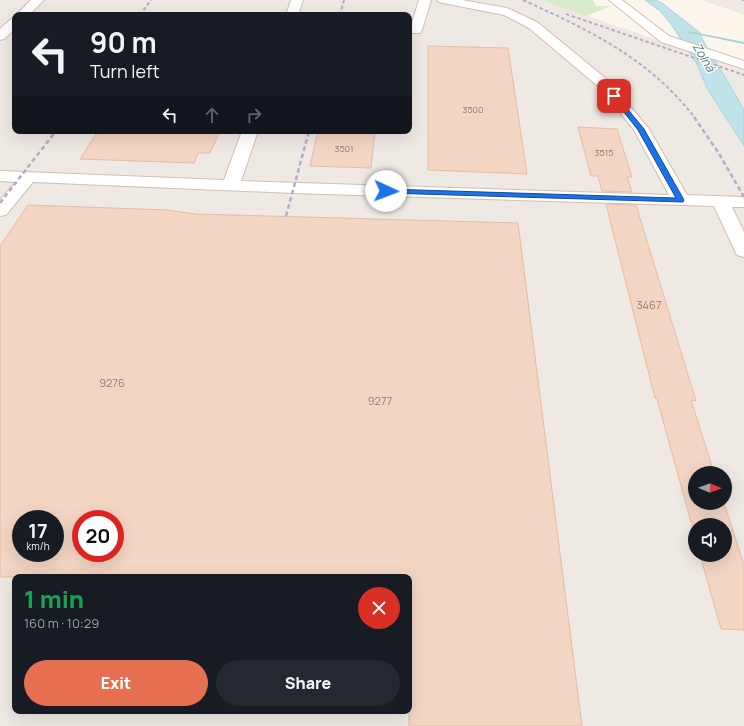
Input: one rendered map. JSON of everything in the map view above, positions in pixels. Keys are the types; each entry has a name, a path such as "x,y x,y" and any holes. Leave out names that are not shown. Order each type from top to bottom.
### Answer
{"lane":[{"path":"25,12 38,0"},
{"path":"293,12 297,0"},
{"path":"416,30 425,0"},
{"path":"443,0 507,12 533,25 605,85 641,129 680,200"},
{"path":"615,0 665,39 739,64"},
{"path":"0,36 12,25"},
{"path":"231,184 249,134"},
{"path":"0,176 231,184 301,188 744,202"},
{"path":"0,211 29,177"},
{"path":"720,201 744,251"}],"shaded area":[{"path":"0,0 541,0 744,70 744,726 0,726"},
{"path":"702,0 744,0 744,15"}],"green space":[{"path":"541,0 593,0 596,6 611,6 586,16"}],"water":[{"name":"Zolná","path":"645,0 655,0 662,3 699,32 744,110 744,146 707,88 697,64 671,24 660,11"}],"building":[{"path":"428,46 508,48 527,174 428,170"},
{"path":"578,127 617,129 632,177 627,177 632,192 602,191 598,176 591,176"},
{"path":"96,134 219,134 210,153 198,153 194,163 80,159"},
{"path":"317,134 375,134 371,168 310,166"},
{"path":"606,204 636,205 696,401 691,400 712,466 688,466 688,510 726,510 729,518 690,518 657,399 655,398"},
{"path":"28,205 167,210 196,214 518,223 582,726 409,726 409,714 412,714 412,574 12,574 12,577 0,577 0,246"},
{"path":"732,528 744,565 744,630 721,629 702,562 732,562"}],"waterway":[{"name":"Zolná","path":"690,32 744,43"}],"railway":[{"path":"142,12 151,0"},
{"path":"341,12 344,0"},
{"path":"523,0 595,35 617,48 658,79 677,97 695,118"},
{"path":"566,14 744,75"},
{"path":"694,117 718,152 744,197"},
{"path":"0,203 54,134"},
{"path":"286,216 308,134"}],"route":[{"path":"386,191 680,200 641,129 614,96"}]}
